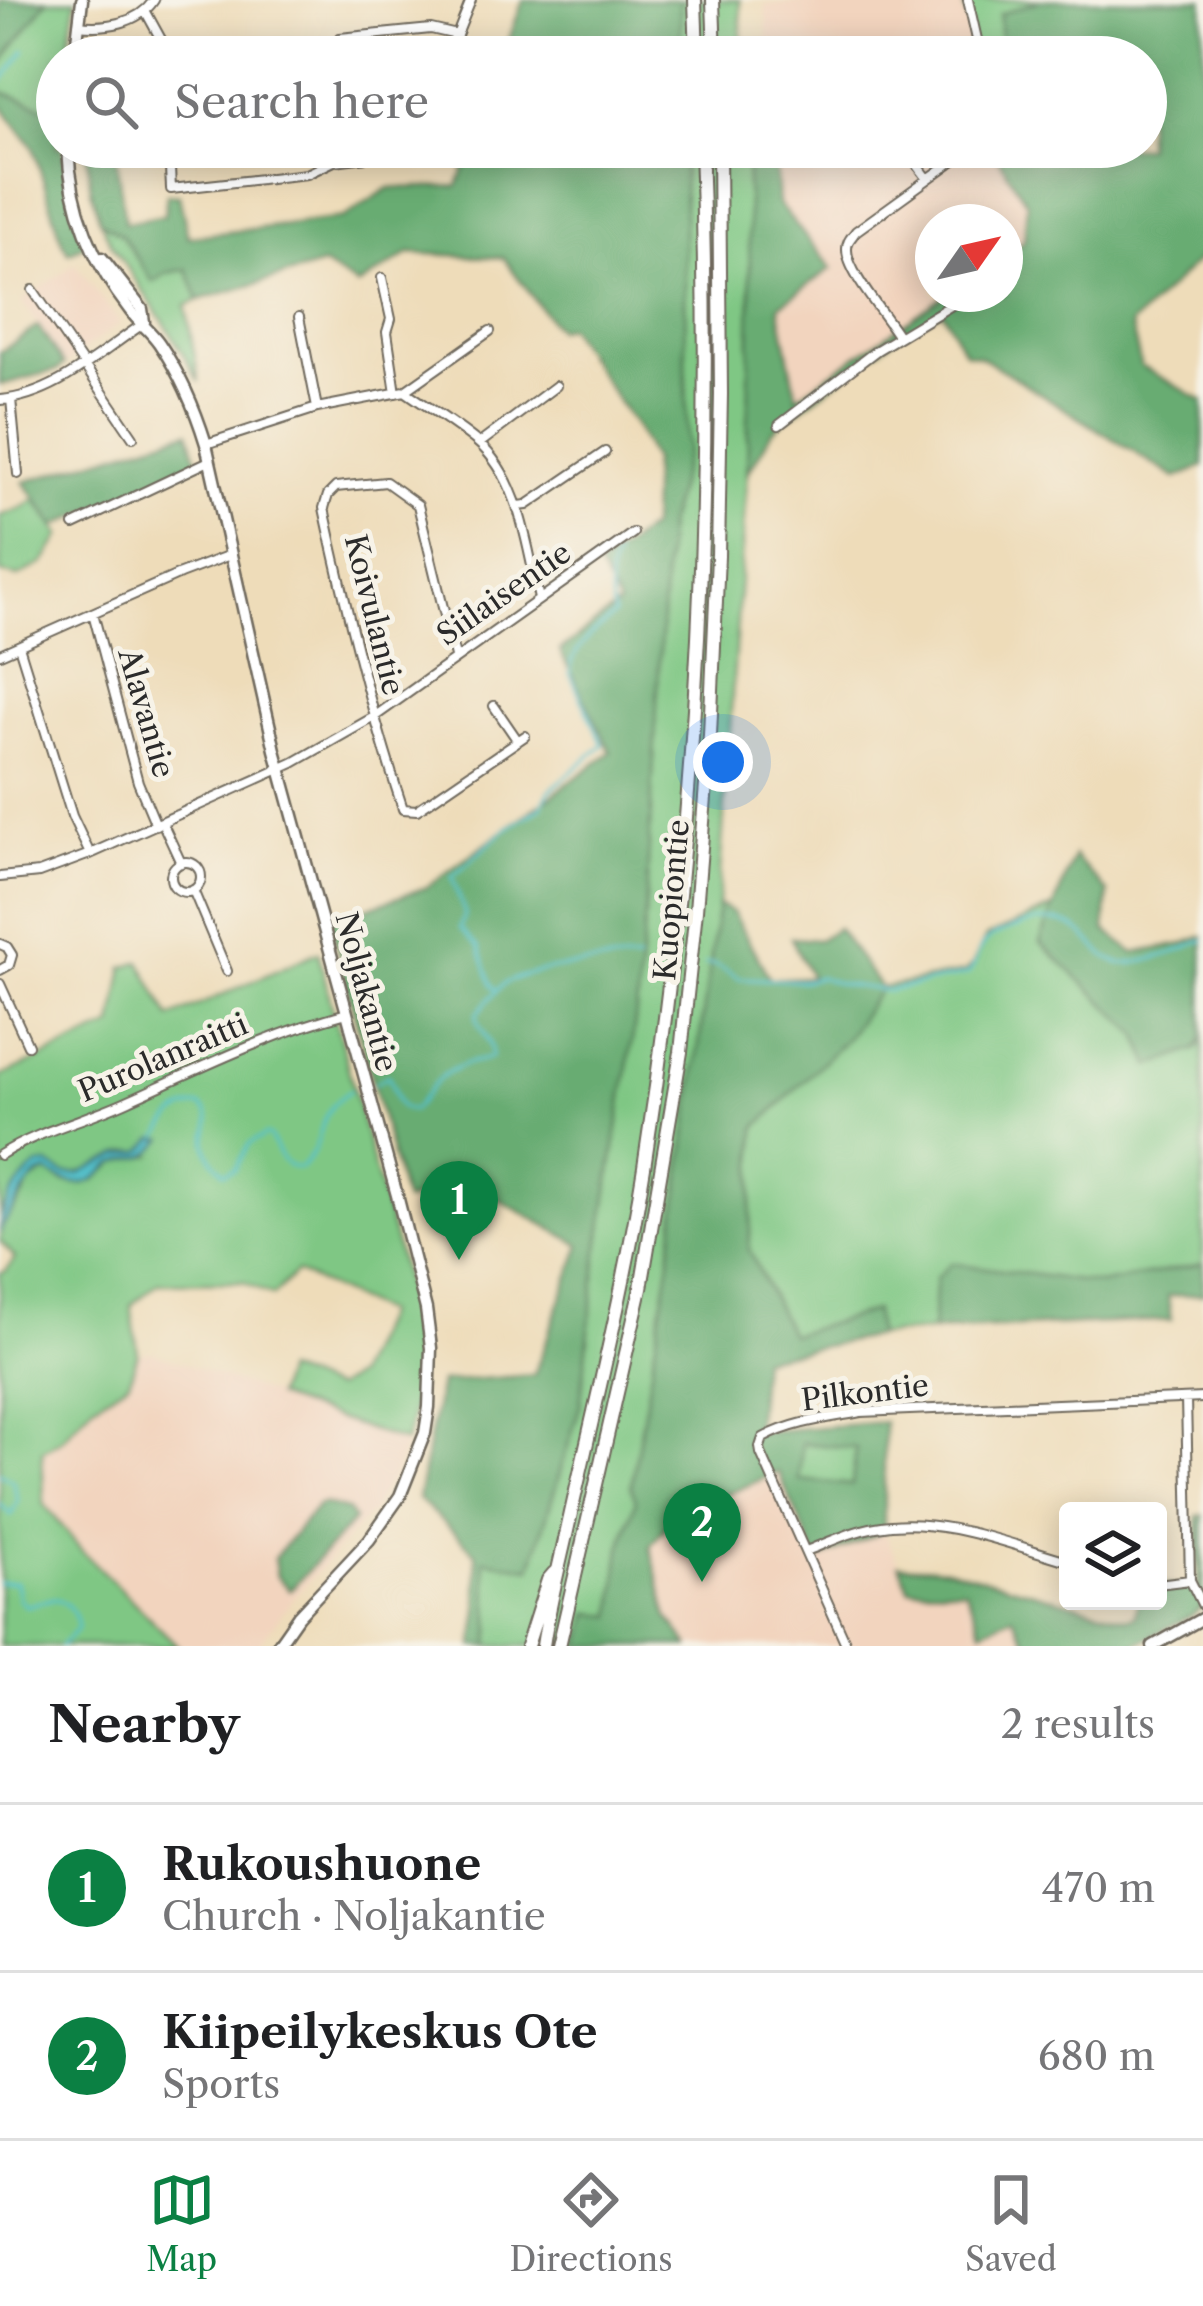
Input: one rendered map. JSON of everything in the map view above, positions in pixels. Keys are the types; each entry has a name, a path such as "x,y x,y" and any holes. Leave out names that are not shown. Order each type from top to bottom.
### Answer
{"highway":[{"path":"695,0 696,36"},
{"path":"712,0 714,36"},
{"name":"Kuopiontie","path":"543,1646 643,1174 678,909 692,735 702,486 701,168"},
{"name":"Kuopiontie","path":"559,1646 644,1268 681,1052 710,735 718,556 718,168"},
{"path":"527,1646 548,1580 558,1567"}],"main road":[{"path":"77,36 82,0"},
{"name":"Noljakantie","path":"70,168 92,246 142,309 144,323 181,382 211,460 280,769 425,1309 431,1348 429,1407 413,1468 386,1519 298,1616 277,1646"},
{"path":"1153,1646 1203,1618"}],"street":[{"path":"78,26 111,25 146,12 154,0"},
{"path":"360,36 431,29 458,35 471,0"},
{"path":"968,0 976,36"},
{"path":"146,12 159,36"},
{"path":"170,168 171,189 307,174 319,168"},
{"path":"920,168 928,179"},
{"path":"898,336 850,265 849,241 856,231 943,168"},
{"path":"382,278 400,392 480,443 511,489 538,599"},
{"path":"33,290 133,437"},
{"path":"779,425 898,336 939,312"},
{"path":"299,317 317,408"},
{"path":"18,474 5,399 52,385 144,323"},
{"path":"206,444 317,408 400,392 490,331"},
{"path":"480,443 556,386"},
{"path":"518,506 527,505 604,452"},
{"path":"74,525 211,460"},
{"name":"Koivulantie","path":"374,717 324,508 331,491 386,482 418,506 455,657"},
{"name":"Siilaisentie","path":"0,877 39,873 90,854 280,769 374,717 633,533"},
{"path":"0,655 230,555"},
{"name":"Alavantie","path":"93,613 138,782 181,863"},
{"path":"19,646 73,816 90,854"},
{"path":"374,717 403,809 417,810 522,739 494,706"},
{"path":"181,863 194,864 200,872 200,884 193,890 179,890 173,884 173,870 181,863"},
{"path":"193,890 227,970"},
{"path":"0,944 12,955 0,970"},
{"path":"0,984 28,1045"},
{"name":"Purolanraitti","path":"0,1155 34,1136 126,1102 229,1054 347,1013"},
{"name":"Pilkontie","path":"847,1646 761,1453 763,1438 816,1420 899,1408 1203,1398"},
{"path":"1186,1399 1190,1580 1203,1606"},
{"path":"806,1551 855,1532 909,1524 940,1526 1059,1559"},
{"path":"1167,1582 1190,1580"}],"shaded area":[{"path":"962,0 970,36 767,36 765,5"},
{"path":"775,168 1005,168 1027,202 1023,242 1023,204 915,204 915,312 920,312 796,398 779,306 831,268 778,204"},
{"path":"75,264 120,323 64,365 22,301"},
{"path":"152,1352 405,1442 397,1468 372,1511 257,1646 178,1646 82,1551 44,1504 42,1451 61,1440 94,1404 129,1381 138,1353"},
{"path":"778,1471 817,1560 884,1531 909,1588 965,1589 1014,1616 1029,1646 690,1646 668,1617 649,1547 671,1519"}],"green space":[{"path":"0,0 47,0 0,65"},
{"path":"47,0 76,0 70,36 36,36 36,104 0,91 0,65"},
{"path":"523,0 680,0 681,36 510,36"},
{"path":"680,0 740,0 741,36 681,36"},
{"path":"962,0 1042,0 1000,14 1001,36 970,36"},
{"path":"1042,0 1203,0 1203,255 1131,325 1141,366 1203,401 1203,467 1176,478 980,356 964,352 943,312 1023,312 1027,203 1005,168 1167,168 1167,36 1001,36 1000,14"},
{"path":"0,91 36,104 36,157 33,147 0,104"},
{"path":"39,168 66,168 74,214 86,244 69,253"},
{"path":"88,168 118,168 125,223 164,215 167,194 179,195 188,237 343,218 389,188 458,186 464,168 683,168 687,450 667,526 635,1021 598,1253 580,1406 531,1568 484,1560 490,1646 474,1646 476,1553 418,1499 440,1382 534,1375 581,1245 471,1184 404,1202 330,921 427,887 611,752 560,651 619,605 598,567 650,528 652,460 637,429 567,327 556,329 504,258 410,253 358,286 323,265 199,300 187,269 153,282 122,235 100,221"},
{"path":"683,168 747,168 751,296 747,474 718,905 669,1266 631,1487 636,1499 621,1548 613,1617 590,1613 581,1646 490,1646 484,1560 531,1567 580,1406 598,1253 635,1021 667,526 687,450"},
{"path":"747,168 775,168 778,204 832,268 779,306 797,397 920,312 939,312 898,336 779,425 747,474 751,296"},
{"path":"100,221 122,235 136,258 167,273 187,269 199,300 186,306 199,382 112,245"},
{"path":"38,326 64,365 0,385 0,352"},
{"path":"189,431 198,462 56,526 24,482"},
{"path":"35,499 61,535 44,563 19,577 0,573 0,516"},
{"path":"1074,856 1108,893 1105,930 1134,953 1203,936 1203,1037 1197,1049 1150,1066 1138,1034 1040,942"},
{"path":"718,905 732,912 770,979 811,977 791,938 818,940 837,928 881,988 846,1039 756,1128 749,1250 790,1335 874,1311 877,1336 761,1358 755,1432 884,1422 884,1531 817,1560 778,1472 672,1519 650,1546 668,1617 690,1646 581,1646 590,1613 613,1616 621,1548 636,1500 631,1487 669,1266","holes":["802,1443 856,1448 852,1485 799,1480"]},
{"path":"1055,907 1040,942 1138,1034 1150,1066 1197,1049 1203,1037 1203,1264 1100,1284 951,1263 936,1278 932,1331 877,1336 873,1312 790,1335 749,1250 756,1128 846,1039 881,988 965,972 986,937"},
{"path":"318,952 409,1304 416,1373 405,1442 275,1397 284,1371 334,1389 355,1376 384,1313 296,1272 273,1296 243,1282 158,1283 131,1305 138,1353 129,1381 94,1404 61,1440 42,1451 44,1504 82,1551 178,1646 0,1646 0,1273 15,1258 0,1241 1,1227 29,1182 47,1172 64,1182 81,1184 95,1180 116,1162 151,1155 121,1154 72,1174 48,1165 16,1189 0,1214 0,1077 113,1026 124,967 140,961 170,1018"},
{"path":"951,1263 1100,1284 1203,1264 1203,1294 1168,1296 1171,1320 932,1331 936,1278"},
{"path":"801,1443 856,1448 852,1485 798,1480"},
{"path":"323,1504 347,1510 354,1520 290,1590 277,1577 274,1558"},
{"path":"1203,1515 1203,1606 1132,1646 1029,1646 1013,1616 982,1630 965,1589 909,1588 899,1565 946,1568 1059,1599 1059,1610 1098,1610 1127,1618 1135,1616 1136,1610 1167,1610 1167,1585 1198,1590 1198,1516"}],"water":[{"path":"155,1138 164,1139 151,1152 112,1164 87,1182 67,1181 47,1172 37,1176 0,1232 11,1196 37,1166 79,1174 119,1155 143,1151"}],"waterway":[{"path":"0,84 25,50"},
{"path":"497,991 479,947 460,928 465,914 452,877 506,829 540,808 549,791 603,745 570,674 579,648 614,615 609,577 616,556"},
{"path":"1203,727 1203,737"},
{"path":"705,964 739,978 803,981 819,977 888,991 968,974 990,938 1037,922 1069,925 1121,963 1150,959 1203,940"},
{"path":"375,1083 388,1076 399,1103 413,1110 445,1074 491,1057 477,1014 503,985 548,970 638,961"},
{"path":"159,1137 176,1115 201,1106 210,1121 208,1150 224,1173 235,1169 249,1144 266,1135 284,1162 300,1168 315,1148 330,1110 350,1091"},
{"path":"0,1473 13,1481 18,1501 11,1515 0,1504"},
{"path":"0,1583 16,1582 19,1599 26,1606 54,1598 67,1606 78,1628 60,1646"}],"place":[{"name":"Rukoushuone","path":"459,1260"},
{"name":"Kiipeilykeskus Ote","path":"702,1582"}]}
